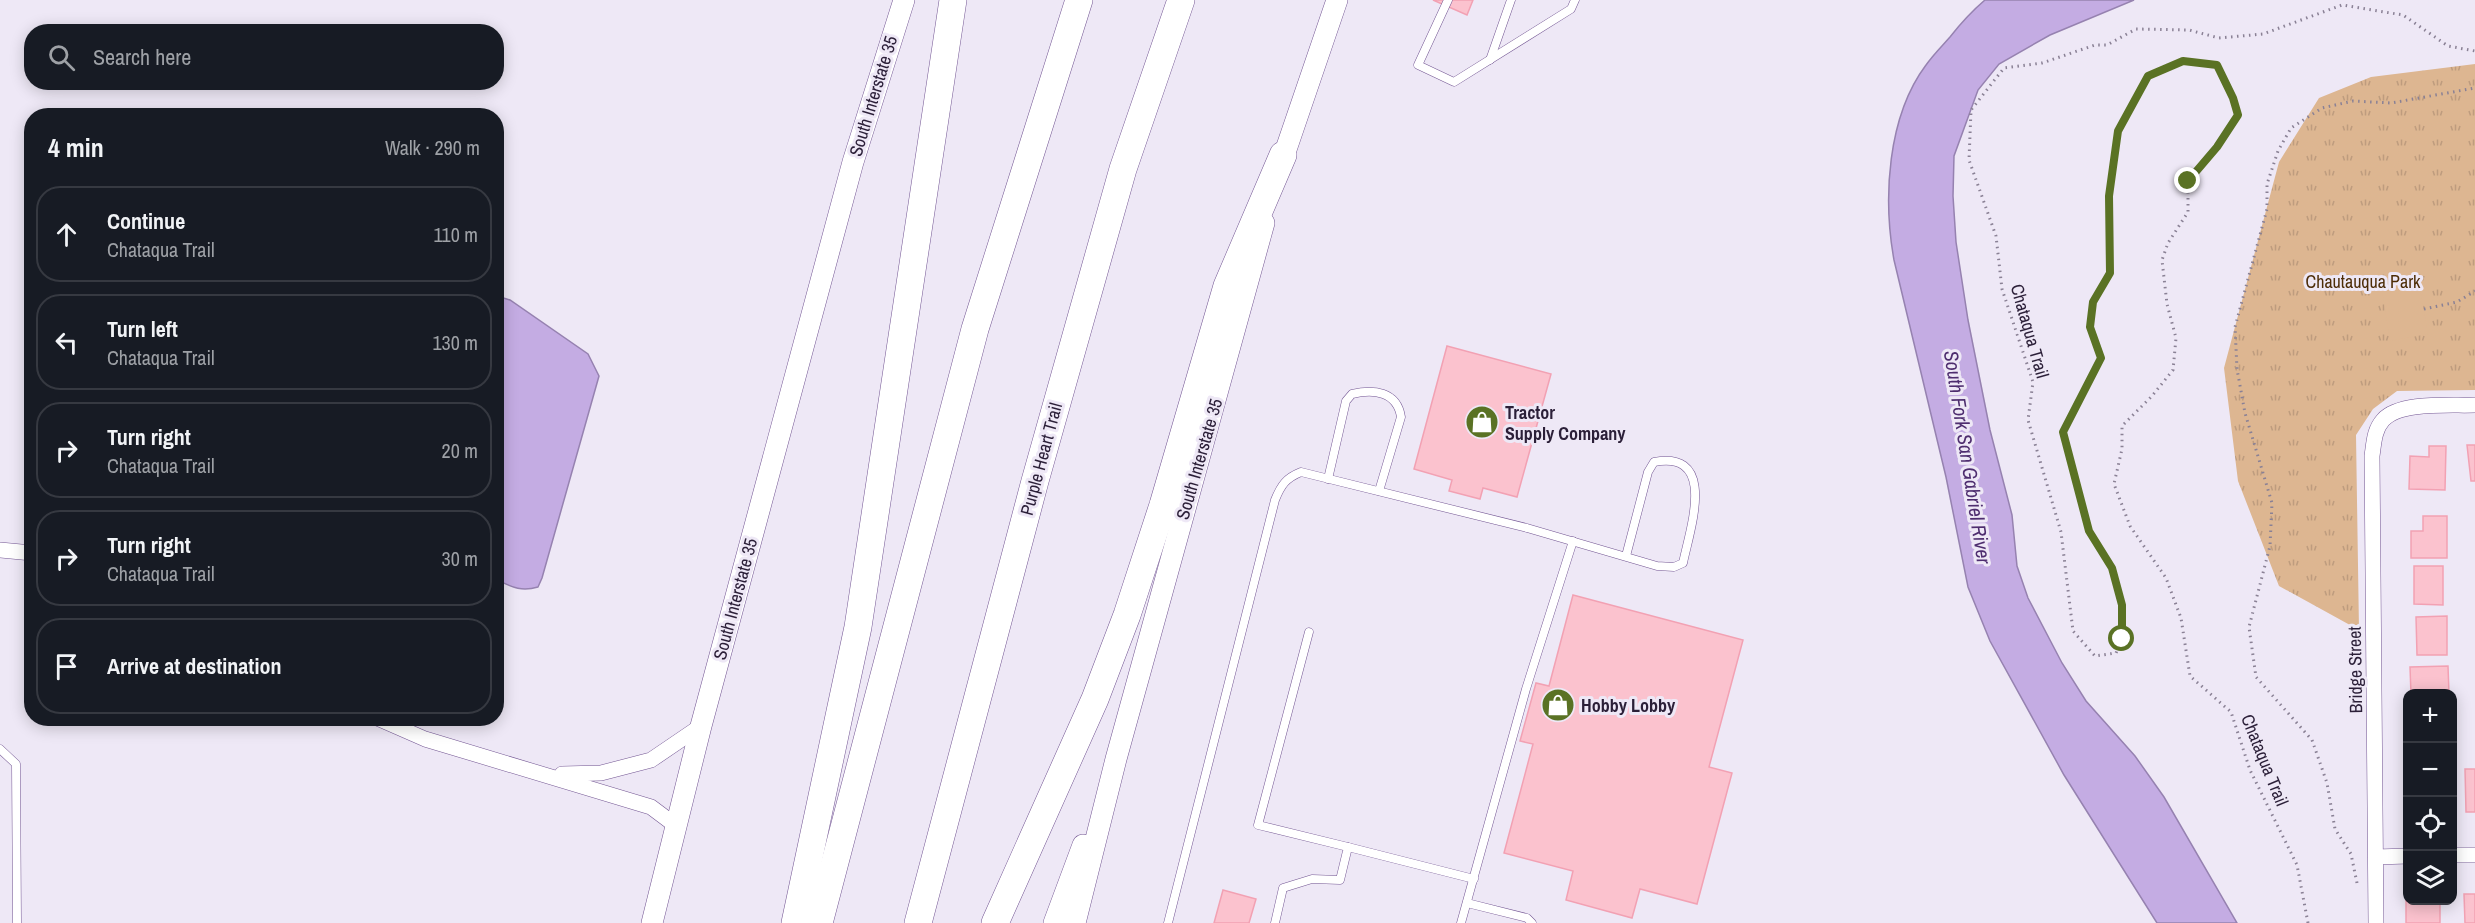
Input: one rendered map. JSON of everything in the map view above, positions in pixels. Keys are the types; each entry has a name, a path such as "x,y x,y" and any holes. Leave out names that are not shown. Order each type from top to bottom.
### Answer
{"highway":[{"path":"795,923 858,627 953,0"},
{"path":"819,923 975,329 1079,0"},
{"name":"Purple Heart Trail","path":"918,923 1035,481 1123,169 1181,0"},
{"path":"995,923 1095,699 1127,615 1163,505 1227,286 1283,154"}],"main road":[{"name":"South Interstate 35","path":"652,923 701,726 853,162 904,0"},
{"name":"South Interstate 35","path":"1075,923 1116,759 1283,154 1337,0"},
{"path":"1054,923 1116,759"}],"street":[{"name":"Bridge Street","path":"2376,923 2372,456 2375,433 2384,418 2405,408 2475,405"},
{"path":"0,550 24,552"},
{"path":"395,726 425,739 651,807 675,825"},
{"path":"550,775 601,773 651,760 701,726"},
{"path":"2457,855 2475,855"},
{"path":"2376,857 2403,856"}],"lane":[{"path":"1448,0 1418,65 1454,82 1571,9 1575,0"},
{"path":"1490,60 1511,0"},
{"path":"1328,479 1346,401 1352,394 1377,391 1390,396 1400,408 1401,417 1379,491"},
{"path":"1168,923 1275,500 1281,485 1290,476 1301,472 1666,567 1674,567 1683,563 1696,498 1693,479 1686,466 1679,462 1654,462 1648,472 1626,556"},
{"path":"1461,923 1526,688 1573,541"},
{"path":"1310,632 1258,825 1474,879"},
{"path":"0,749 16,764 17,923"},
{"path":"1275,923 1283,888 1312,879 1340,880 1348,847"},
{"path":"1467,903 1527,918 1532,923"}],"path":[{"name":"Chataqua Trail","path":"2308,923 2297,866 2250,770 2231,712 2190,676 2181,618 2166,578 2130,526 2114,484 2122,449 2122,426 2152,396 2173,370 2176,338 2167,304 2162,260 2168,243 2188,212 2188,181 2217,147 2238,115 2233,98 2217,65 2183,61 2148,76 2118,131 2109,196 2110,273 2093,302 2090,327 2101,358 2063,432 2089,531 2112,568 2122,605 2122,639 2116,652 2095,656 2073,631 2061,532 2028,420 2034,382 2002,289 1996,237 1969,160 1971,110 2004,68 2042,63 2095,45 2107,45 2136,29 2189,30 2219,38 2263,34 2342,5 2403,15 2448,46 2475,51"},
{"path":"2357,893 2351,854 2335,830 2327,783 2312,740 2256,677 2249,627 2270,546 2272,503 2244,413 2237,369 2235,327 2266,209 2267,184 2278,151 2291,128 2322,108 2353,101 2391,103 2475,88"},
{"path":"2424,309 2457,302 2475,291"}],"green space":[{"name":"Chautauqua Park","path":"2475,64 2475,390 2397,391 2373,409 2356,435 2359,630 2279,586 2238,481 2224,368 2279,162 2319,98 2371,77"},
{"path":"2417,271 2428,334 2390,341 2380,277"}],"water":[{"name":"South Fork San Gabriel River","path":"1985,0 2134,0 2050,35 1999,64 1978,90 1954,156 1953,196 1956,242 1968,320 1990,430 2012,515 2017,566 2028,598 2062,663 2086,701 2135,756 2164,797 2237,923 2157,923 2064,775 1990,641 1968,587 1946,477 1894,260 1889,185 1896,133 1913,86 1926,65 1967,17"},
{"path":"504,298 588,354 599,376 542,578 538,587 527,589 504,584"}],"building":[{"path":"1433,0 1473,0 1467,15"},
{"name":"Tractor Supply Company","path":"1447,346 1551,374 1517,497 1483,488 1480,499 1449,491 1452,480 1414,469"},
{"path":"2467,445 2475,445 2475,481 2471,481"},
{"path":"2429,446 2446,446 2445,490 2409,489 2410,456 2429,457"},
{"path":"2423,516 2447,516 2447,558 2411,558 2411,531 2423,531"},
{"path":"2414,566 2443,566 2443,605 2414,604"},
{"path":"1573,595 1743,640 1709,767 1732,773 1697,904 1640,889 1632,918 1566,900 1573,871 1504,853 1533,744 1520,741 1536,683 1549,686"},
{"path":"2447,616 2447,655 2417,655 2416,617"},
{"path":"2448,666 2449,689 2411,689 2410,667"},
{"path":"2465,769 2475,769 2475,812 2466,812"},
{"path":"1223,890 1256,899 1249,923 1214,923"},
{"path":"2464,894 2475,894 2475,923 2465,923"},
{"path":"2406,905 2440,905 2440,923 2406,923"}],"place":[{"name":"Tractor Supply Company","path":"1482,422"},
{"name":"Hobby Lobby","path":"1558,705"}],"route":[{"path":"2122,639 2122,605 2112,568 2089,531 2063,432 2101,358 2090,327 2093,302 2110,273 2109,196 2118,131 2148,76 2183,61 2217,65 2233,98 2238,115 2217,147 2188,181"}]}
